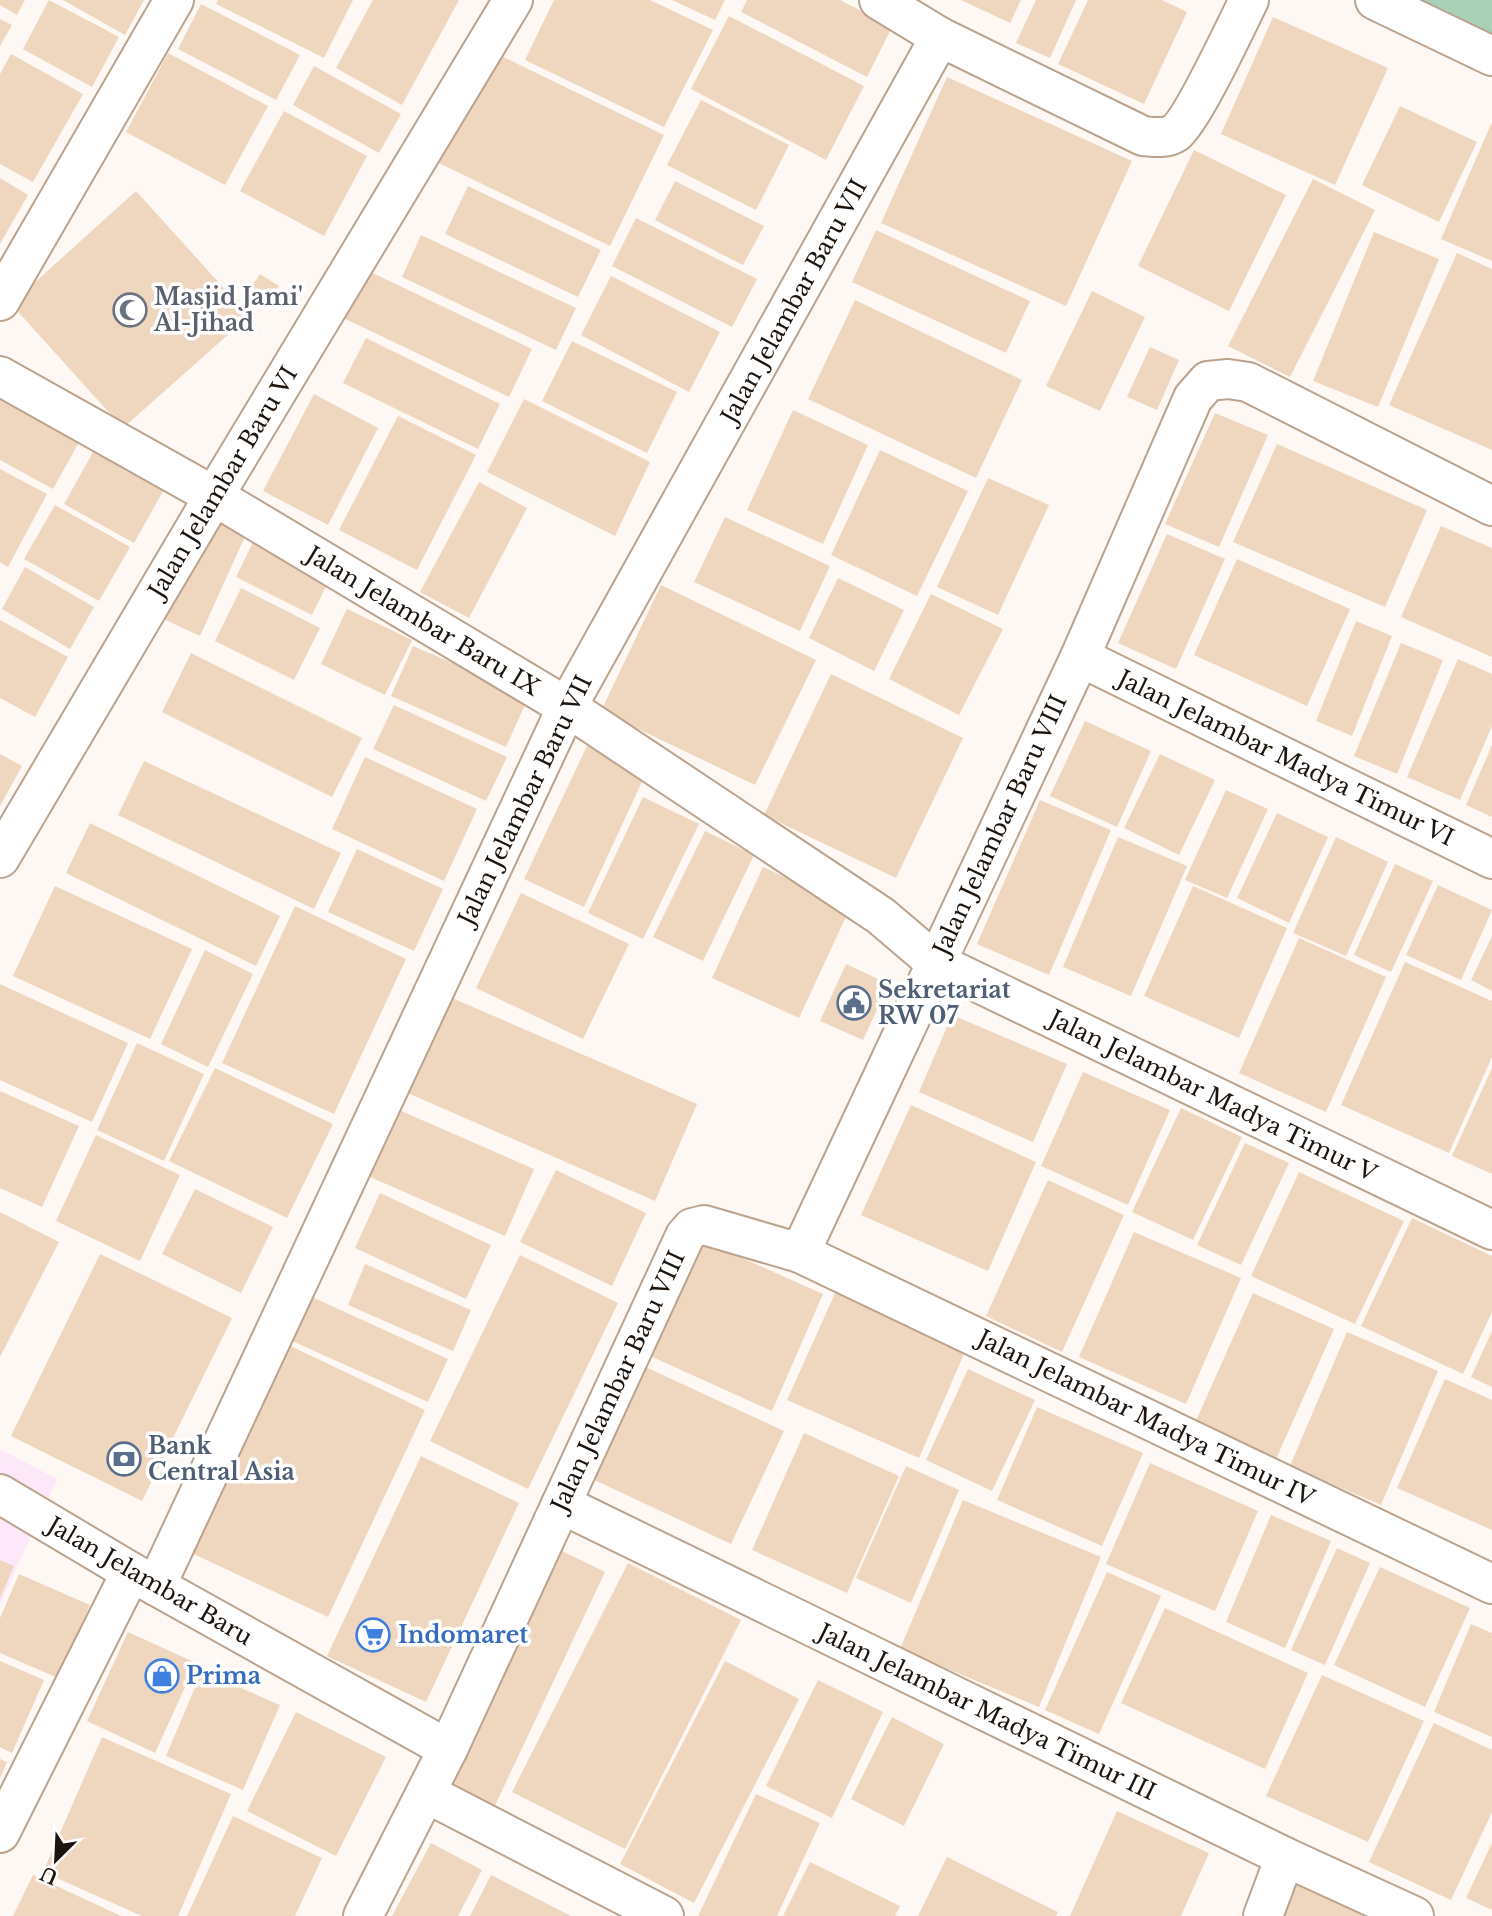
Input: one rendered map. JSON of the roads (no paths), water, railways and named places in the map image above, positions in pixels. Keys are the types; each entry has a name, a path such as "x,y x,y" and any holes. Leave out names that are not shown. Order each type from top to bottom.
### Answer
{"street":[{"path":"0,301 174,0"},
{"name":"Jalan Jelambar Baru VI","path":"0,858 513,0"},
{"path":"879,0 940,37 1143,136 1161,138 1175,133 1191,112 1249,0"},
{"path":"1375,0 1492,56"},
{"name":"Jalan Jelambar Baru VII","path":"0,1833 143,1579 567,707 940,37"},
{"name":"Jalan Jelambar Baru IX","path":"0,376 214,496 567,707 881,916 934,962"},
{"name":"Jalan Jelambar Baru VIII","path":"363,1916 448,1749 685,1236 692,1228 704,1225 800,1253 934,962 1080,657 1192,398 1209,381 1228,379 1248,382 1492,506"},
{"name":"Jalan Jelambar Madya Timur VI","path":"1080,657 1492,859"},
{"name":"Jalan Jelambar Madya Timur V","path":"934,962 1492,1230"},
{"name":"Jalan Jelambar Madya Timur IV","path":"800,1253 1492,1584"},
{"name":"Jalan Jelambar Baru","path":"0,1494 143,1579 448,1749"},
{"name":"Jalan Jelambar Madya Timur III","path":"561,1504 1285,1857 1414,1916"},
{"path":"426,1793 664,1916"},
{"path":"1263,1916 1285,1857"}],"place":[{"name":"Masjid Jami' Al-Jihad","path":"130,310"},
{"name":"Sekretariat RW 07","path":"854,1003"},
{"name":"Bank Central Asia","path":"124,1459"},
{"name":"Indomaret","path":"373,1635"},
{"name":"Prima","path":"162,1676"}]}
